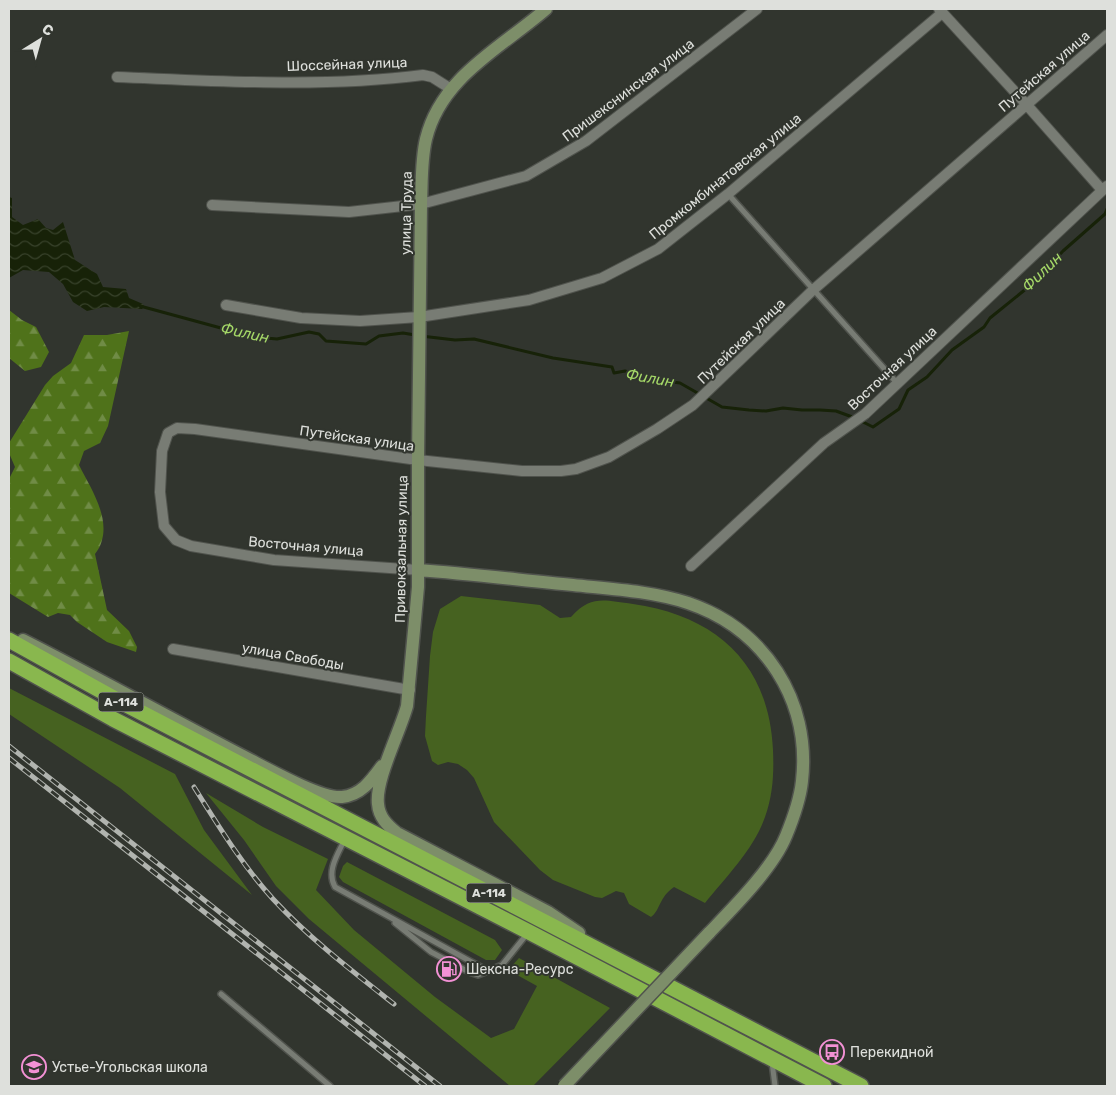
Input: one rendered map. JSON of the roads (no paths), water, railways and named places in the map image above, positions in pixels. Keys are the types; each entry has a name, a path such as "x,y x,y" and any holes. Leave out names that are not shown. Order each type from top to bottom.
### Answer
{"highway":[{"name":"А-114","path":"9,640 119,701 862,1086"},
{"name":"А-114","path":"9,661 113,719 529,932 824,1086"}],"street":[{"path":"451,88 474,66 546,9"},
{"name":"Пришекснинская улица","path":"212,205 349,212 421,204 526,176 586,141 757,9"},
{"path":"942,10 1026,104 1105,188"},
{"name":"Промкомбинатовская улица","path":"226,305 300,318 420,323 529,300 602,278 658,249 728,194 942,10"},
{"name":"Путейская улица","path":"191,546 176,540 164,526 160,492 162,451 168,433 177,428 196,429 418,460 538,472 576,468 609,457 693,405 813,290 1107,35"},
{"name":"Шоссейная улица","path":"117,77 235,82 351,82 422,75 432,77 451,88"},
{"name":"улица Труда","path":"420,345 422,173 426,141 436,113 451,88"},
{"name":"Восточная улица","path":"691,566 824,443 865,414 1105,188"},
{"name":"Привокзальная улица","path":"392,752 403,722 410,690 419,570 420,345"},
{"name":"Восточная улица","path":"191,546 274,560 419,570"},
{"path":"419,570 616,589 674,599 706,610 748,637 773,664 789,691 798,718 803,759 800,792 786,837 778,851 753,885 564,1086"},
{"path":"9,633 321,794 341,797 360,791 374,777 392,752"},
{"name":"улица Свободы","path":"173,649 410,690"},
{"path":"392,752 382,776 378,797 380,811 387,825 548,912 623,963"}],"lane":[{"path":"728,194 897,384"},
{"path":"345,839 334,862 331,880 335,887 488,971"},
{"path":"385,915 431,952 473,974 488,971 502,965 529,932"},
{"path":"221,994 330,1086"},
{"path":"772,1059 775,1086"}],"water":[{"path":"9,197 12,198 12,217 23,225 38,219 46,228 53,230 63,222 75,260 97,274 103,287 126,289 129,298 143,304 144,307 142,309 104,307 87,311 73,302 63,284 49,272 23,270 9,278"}],"waterway":[{"name":"Филин","path":"861,421 873,427 899,409 908,390 927,377 952,350 984,327 990,318 1032,284 1063,251 1105,214 1107,209"},
{"name":"Филин","path":"140,306 254,337 277,339 309,332 319,334 326,341 366,344 379,336 403,333 415,335"},
{"name":"Филин","path":"421,336 455,340 474,339 553,358 612,367 614,373 625,371 651,379 680,383 722,407 766,411 783,408 836,411 855,418"}],"railway":[{"path":"9,746 440,1086"},
{"path":"9,758 425,1086"},
{"path":"194,787 241,859 273,899 316,941 394,1004"}],"place":[{"name":"Шексна-Ресурс","path":"449,969"},
{"name":"Перекидной","path":"832,1052"},
{"name":"Устье-Угольская школа","path":"34,1067"}]}
